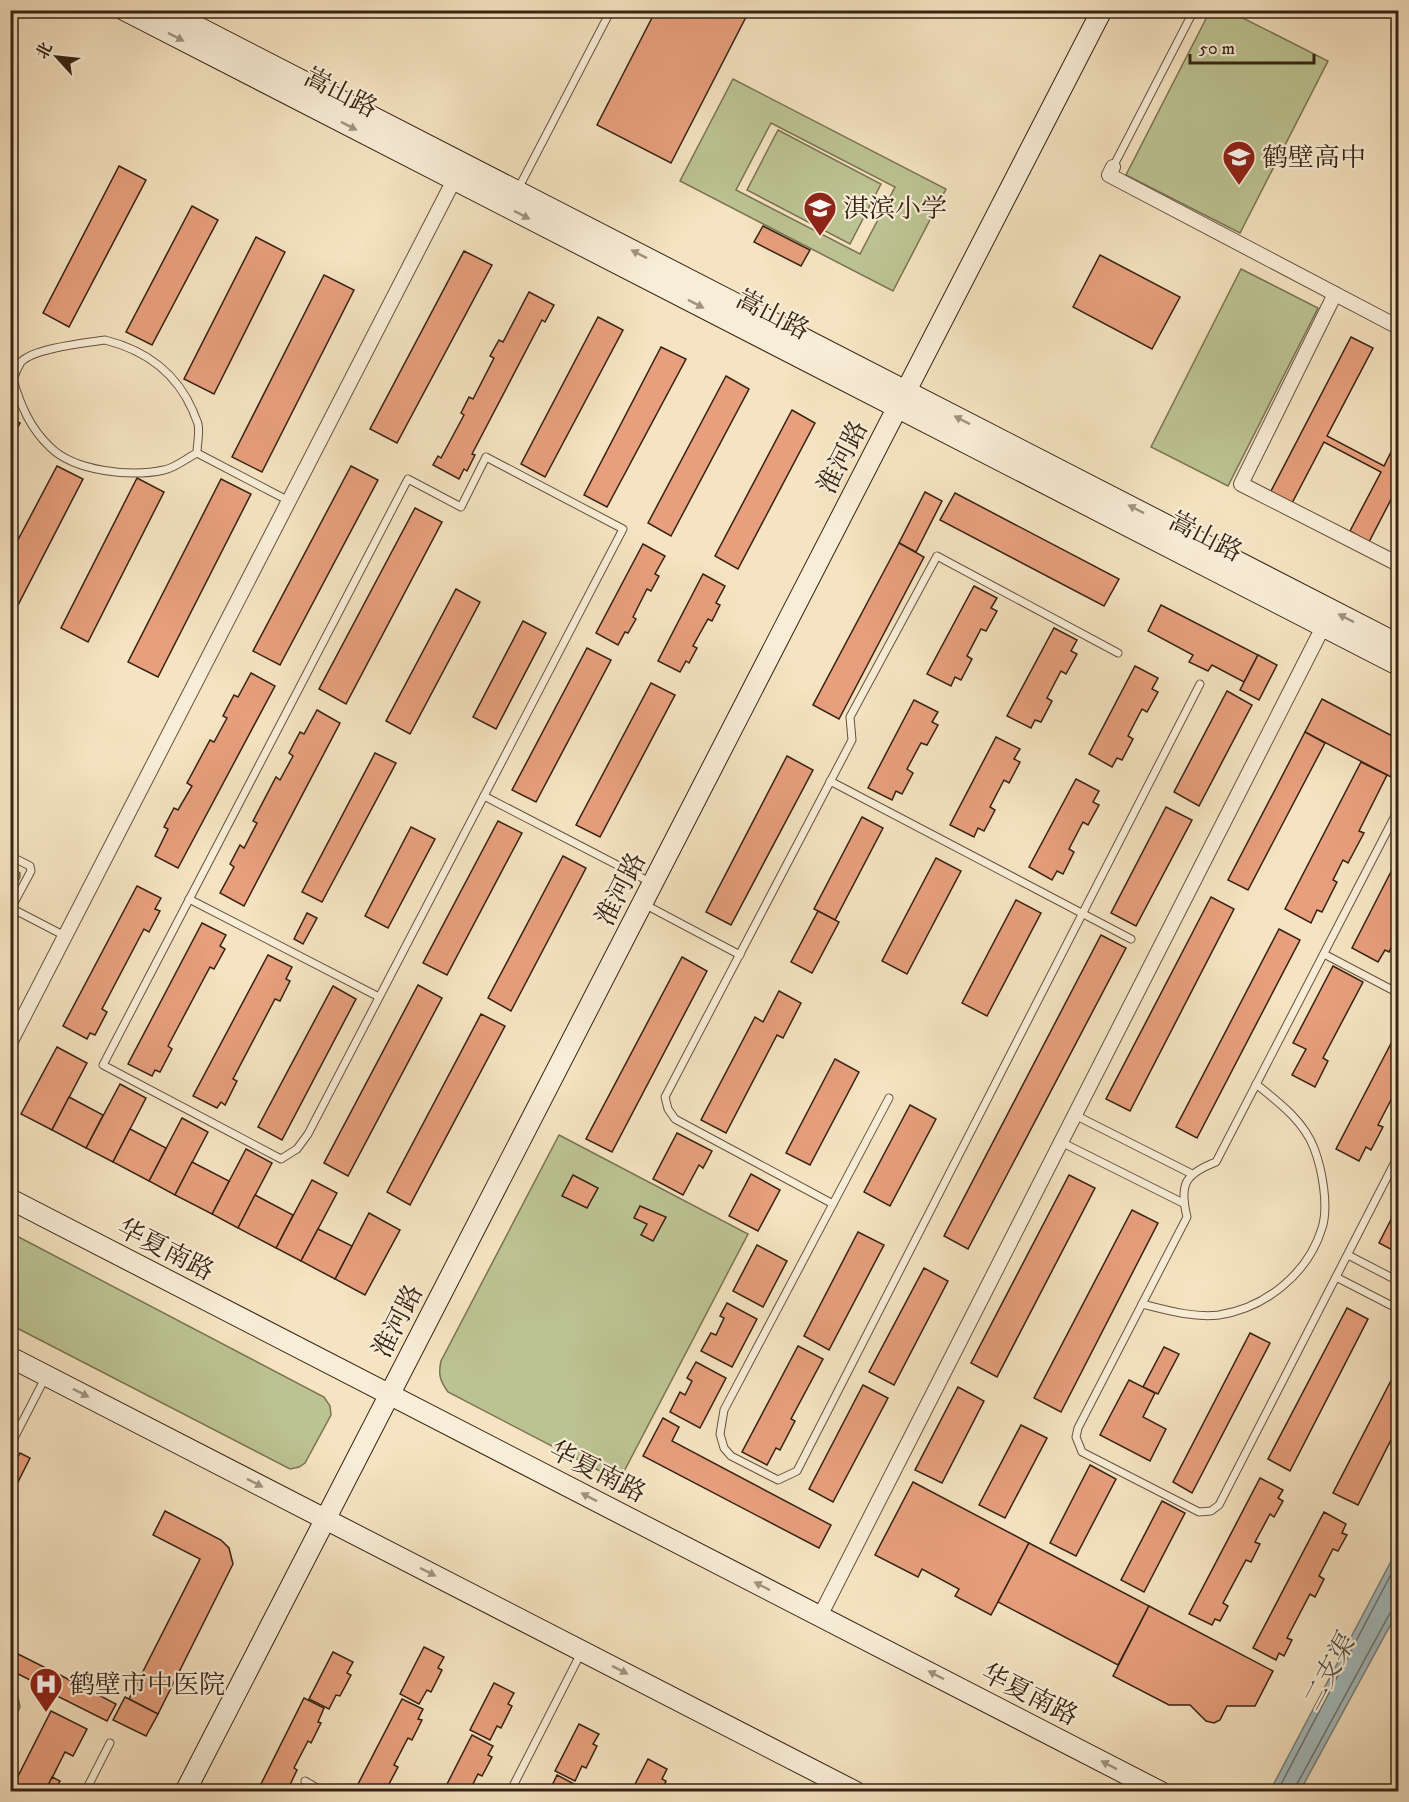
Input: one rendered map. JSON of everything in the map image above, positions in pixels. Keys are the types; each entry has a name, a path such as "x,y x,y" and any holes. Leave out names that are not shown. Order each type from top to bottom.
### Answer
{"street":[{"name":"嵩山路","path":"123,10 454,180 1398,644"},
{"name":"嵩山路","path":"165,10 517,192 1323,627 1398,665"},
{"name":"淮河路","path":"185,1791 1102,10"},
{"path":"1113,167 1109,175 1398,327"},
{"path":"10,1043 454,180"},
{"path":"1335,294 1241,484 1398,564"},
{"path":"820,1616 1323,627"},
{"name":"华夏南路","path":"10,1199 1161,1791"},
{"path":"10,1357 856,1791"}],"lane":[{"path":"517,192 611,10"},
{"path":"1113,167 1194,10"},
{"path":"105,340 126,346 148,357 166,372 185,393 198,425 197,453 166,470 119,472 84,466 52,450 36,431 23,411 13,380 22,362 32,356 64,346 105,340"},
{"path":"197,453 289,501"},
{"path":"486,457 623,529 484,796 308,1134 297,1149 280,1159 103,1065 408,479 460,507 486,457"},
{"path":"833,1204 675,1119 668,1109 665,1097 852,740 850,717 937,556 1118,653"},
{"path":"889,1098 724,1410 720,1434 724,1448 731,1456 778,1480 796,1471 1200,684"},
{"path":"830,782 1131,939"},
{"path":"484,796 653,883"},
{"path":"1398,810 1216,1162 1198,1169 1186,1179 1184,1203 1187,1217 1078,1428 1076,1437 1082,1452 1199,1512 1211,1511 1219,1505 1398,1156"},
{"path":"10,856 30,866 31,871 11,909 65,936"},
{"path":"189,899 379,997"},
{"path":"642,904 740,955"},
{"path":"1324,954 1398,993"},
{"path":"1142,1304 1179,1313 1217,1315 1247,1308 1288,1283 1311,1254 1323,1227 1324,1187 1313,1146 1292,1113 1256,1084"},
{"path":"1075,1115 1192,1174"},
{"path":"1061,1142 1184,1203"},
{"path":"1348,1255 1398,1281"},
{"path":"1336,1277 1398,1309"},
{"path":"10,1446 46,1376"},
{"path":"510,1791 582,1651"},
{"path":"85,1791 110,1743"},
{"path":"305,1781 324,1791"}],"green space":[{"path":"1210,11 1229,11 1328,61 1240,233 1126,175"},
{"path":"733,79 946,189 893,291 680,181","holes":["771,123 895,187 860,254 736,190"]},
{"path":"778,130 881,184 850,244 747,190"},
{"path":"1241,269 1318,308 1228,486 1151,447"},
{"path":"11,868 20,873 20,877 11,896"},
{"path":"559,1135 748,1234 619,1481 448,1392 440,1377 441,1361"},
{"path":"11,1233 324,1397 330,1406 331,1415 305,1463 290,1469 11,1325"},
{"path":"11,1690 17,1693 20,1707 11,1726"}],"water":[{"path":"1398,1548 1398,1611 1300,1791 1270,1791"}],"building":[{"path":"656,10 733,10 746,17 671,163 597,125"},
{"path":"119,166 146,180 69,327 43,313"},
{"path":"192,206 218,220 152,345 126,332"},
{"path":"763,226 810,250 801,266 754,242"},
{"path":"256,237 285,252 214,394 184,379"},
{"path":"464,251 492,265 397,443 370,429"},
{"path":"1100,255 1180,297 1152,349 1073,307"},
{"path":"324,275 354,290 262,472 232,457"},
{"path":"529,292 554,305 545,322 542,320 472,454 475,455 467,471 464,469 459,479 433,465 438,456 441,458 464,415 461,413 469,397 473,399 494,358 490,356 499,340 503,342"},
{"path":"598,317 623,330 545,477 521,464"},
{"path":"1351,337 1373,348 1327,436 1384,466 1398,438 1398,486 1369,542 1350,531 1381,472 1324,442 1291,505 1270,493"},
{"path":"661,347 686,359 607,507 584,495"},
{"path":"726,376 749,389 671,536 648,523"},
{"path":"792,410 815,423 738,569 715,556"},
{"path":"10,418 20,423 10,442"},
{"path":"57,466 83,479 18,605 10,602 10,555"},
{"path":"351,466 378,480 280,665 253,651"},
{"path":"137,478 164,492 88,642 61,628"},
{"path":"221,479 251,494 158,677 128,662"},
{"path":"925,492 942,501 916,552 899,543"},
{"path":"955,493 1119,579 1104,606 940,520"},
{"path":"415,508 442,522 346,704 319,689"},
{"path":"899,543 924,557 839,719 813,705"},
{"path":"643,544 665,556 655,574 659,576 651,591 647,589 633,617 636,619 618,645 596,633"},
{"path":"703,574 725,586 716,603 720,605 712,621 708,619 693,646 697,648 689,663 686,661 680,672 658,661"},
{"path":"974,586 997,598 991,608 997,611 986,631 981,629 967,656 972,659 961,680 955,677 951,686 927,674"},
{"path":"456,589 480,602 410,734 386,721"},
{"path":"1161,605 1258,655 1244,682 1212,665 1208,671 1189,662 1193,655 1148,631"},
{"path":"523,621 546,633 496,729 473,717"},
{"path":"1054,628 1077,640 1071,651 1077,654 1066,674 1061,671 1047,698 1052,701 1041,722 1035,720 1031,728 1007,716"},
{"path":"587,648 611,660 536,802 512,790"},
{"path":"1258,655 1277,665 1259,700 1240,690"},
{"path":"1135,666 1158,678 1152,689 1158,692 1147,712 1142,709 1128,736 1133,739 1122,760 1117,758 1112,767 1089,754"},
{"path":"251,673 275,686 178,868 155,856 168,829 164,827 174,808 178,810 192,786 187,783 210,740 214,742 227,718 223,716 234,695 238,697"},
{"path":"651,683 675,695 600,837 576,825"},
{"path":"1227,691 1252,705 1199,806 1174,792"},
{"path":"1322,699 1398,739 1398,763 1391,777 1305,732"},
{"path":"914,700 938,712 932,722 938,725 927,745 921,743 907,769 913,773 902,794 896,791 892,800 868,788"},
{"path":"317,710 340,723 244,906 220,893 234,867 230,864 240,845 244,848 257,823 253,821 276,777 280,780 293,756 289,753 300,732 304,734"},
{"path":"1305,732 1325,743 1248,890 1228,880"},
{"path":"996,737 1020,749 1014,759 1020,762 1009,783 1004,780 990,807 995,810 984,831 978,828 974,837 950,825"},
{"path":"375,753 396,763 322,902 302,892"},
{"path":"787,756 813,770 731,925 706,912"},
{"path":"1361,762 1387,775 1359,831 1364,833 1348,863 1343,860 1333,880 1337,882 1322,912 1317,910 1311,923 1285,909"},
{"path":"1076,779 1099,791 1093,802 1099,805 1088,825 1083,822 1069,849 1074,852 1063,874 1057,871 1052,880 1029,867"},
{"path":"1166,807 1192,820 1136,926 1111,913"},
{"path":"862,817 883,828 835,920 814,909"},
{"path":"498,821 522,833 447,975 423,963"},
{"path":"411,827 435,839 388,928 365,916"},
{"path":"563,856 586,868 511,1011 488,998"},
{"path":"936,858 961,871 907,974 882,961"},
{"path":"1398,858 1398,933 1389,952 1385,950 1378,962 1352,948"},
{"path":"137,886 161,898 155,909 160,911 149,932 144,929 102,1009 107,1012 95,1035 90,1033 87,1039 63,1026"},
{"path":"1211,897 1234,909 1130,1111 1106,1099"},
{"path":"1016,900 1041,913 987,1016 962,1003"},
{"path":"818,911 839,922 812,973 791,962"},
{"path":"307,913 317,918 303,944 294,939"},
{"path":"202,923 226,935 220,946 225,949 214,969 210,967 168,1046 172,1049 160,1072 155,1070 152,1076 128,1064"},
{"path":"1279,929 1300,940 1197,1138 1176,1127"},
{"path":"1101,935 1126,948 968,1249 944,1236"},
{"path":"268,955 292,967 286,979 290,981 280,1001 275,999 233,1079 237,1081 225,1105 221,1102 217,1108 193,1096"},
{"path":"682,957 707,971 612,1152 586,1139"},
{"path":"1333,966 1363,982 1323,1058 1328,1061 1315,1087 1292,1075 1306,1049 1293,1043"},
{"path":"418,985 442,998 348,1176 324,1163"},
{"path":"333,986 356,999 282,1140 258,1127"},
{"path":"779,991 801,1003 783,1038 777,1035 726,1133 701,1120 755,1017 763,1022"},
{"path":"481,1014 505,1026 410,1205 387,1192"},
{"path":"1398,1030 1398,1095 1396,1100 1392,1098 1378,1125 1383,1127 1371,1150 1366,1147 1359,1161 1336,1149"},
{"path":"57,1047 87,1063 52,1130 21,1114"},
{"path":"835,1059 859,1072 810,1165 786,1153"},
{"path":"120,1084 146,1098 113,1162 86,1148"},
{"path":"69,1097 103,1115 86,1148 52,1130"},
{"path":"910,1105 936,1119 890,1206 864,1192"},
{"path":"182,1118 208,1132 175,1195 149,1181"},
{"path":"130,1129 166,1148 149,1181 113,1162"},
{"path":"677,1133 712,1151 703,1168 699,1165 683,1195 653,1179"},
{"path":"246,1149 272,1163 238,1228 212,1214"},
{"path":"192,1162 229,1181 212,1214 175,1195"},
{"path":"751,1174 780,1190 758,1231 729,1216"},
{"path":"573,1175 598,1188 587,1208 562,1196"},
{"path":"1069,1175 1095,1188 997,1377 971,1363"},
{"path":"312,1180 337,1193 301,1261 276,1248"},
{"path":"255,1195 293,1215 276,1248 238,1228"},
{"path":"640,1206 666,1217 653,1241 641,1235 647,1224 634,1218"},
{"path":"1398,1206 1398,1253 1379,1243"},
{"path":"1132,1210 1158,1223 1061,1412 1034,1398"},
{"path":"369,1213 400,1230 365,1295 335,1279"},
{"path":"318,1229 352,1246 335,1279 301,1261"},
{"path":"858,1232 884,1245 829,1350 804,1336"},
{"path":"757,1245 787,1261 763,1307 733,1291"},
{"path":"924,1268 948,1281 894,1385 869,1372"},
{"path":"727,1303 757,1319 732,1367 701,1351 711,1333 716,1335 724,1318 720,1316"},
{"path":"1347,1308 1368,1319 1290,1471 1268,1459"},
{"path":"1250,1333 1270,1343 1192,1493 1173,1482"},
{"path":"798,1346 823,1359 791,1419 795,1421 780,1450 776,1448 767,1465 742,1452"},
{"path":"1164,1347 1179,1354 1158,1394 1143,1387"},
{"path":"696,1362 726,1378 700,1428 670,1412 680,1392 685,1395 692,1381 687,1378"},
{"path":"1398,1367 1398,1426 1358,1505 1333,1493"},
{"path":"1129,1380 1155,1393 1143,1417 1166,1429 1150,1461 1100,1435"},
{"path":"863,1385 888,1398 833,1502 809,1489"},
{"path":"958,1387 984,1401 942,1483 915,1470"},
{"path":"663,1418 679,1427 672,1441 831,1525 819,1548 643,1456"},
{"path":"1021,1425 1047,1438 1005,1518 979,1505"},
{"path":"20,1453 30,1458 12,1494 10,1472"},
{"path":"1090,1465 1116,1479 1076,1556 1050,1543"},
{"path":"1260,1478 1283,1490 1278,1498 1283,1501 1274,1517 1270,1514 1255,1542 1260,1544 1251,1562 1246,1560 1223,1603 1228,1606 1220,1621 1215,1619 1212,1625 1189,1614"},
{"path":"913,1482 1029,1543 991,1615 955,1596 959,1589 922,1569 918,1577 875,1555"},
{"path":"1162,1501 1185,1513 1144,1592 1121,1580"},
{"path":"165,1511 221,1540 229,1548 233,1564 158,1714 129,1699 200,1559 153,1535"},
{"path":"1324,1512 1346,1524 1342,1533 1347,1535 1338,1551 1333,1549 1319,1576 1324,1579 1315,1597 1310,1594 1287,1638 1292,1640 1284,1656 1279,1653 1276,1660 1253,1648"},
{"path":"1029,1543 1149,1606 1118,1665 998,1602"},
{"path":"1149,1606 1273,1671 1255,1706 1227,1706 1220,1720 1214,1723 1206,1721 1190,1705 1169,1705 1113,1676"},
{"path":"424,1647 444,1657 438,1668 442,1670 431,1692 427,1690 419,1704 400,1694"},
{"path":"10,1650 60,1675 52,1691 10,1670"},
{"path":"333,1652 353,1662 347,1673 351,1675 340,1696 336,1695 329,1709 309,1699"},
{"path":"60,1675 116,1704 107,1721 51,1693"},
{"path":"494,1683 514,1693 508,1704 512,1706 501,1728 497,1726 490,1740 470,1730"},
{"path":"125,1697 158,1714 146,1736 113,1720"},
{"path":"304,1698 324,1708 318,1722 321,1723 311,1743 308,1741 294,1768 297,1770 288,1789 284,1787 282,1792 257,1792"},
{"path":"402,1699 423,1709 418,1719 422,1720 412,1740 408,1738 394,1765 398,1767 388,1786 385,1784 381,1792 363,1792 356,1788"},
{"path":"51,1711 87,1729 73,1756 65,1752 45,1792 10,1792"},
{"path":"579,1724 599,1734 593,1744 597,1746 586,1768 582,1766 575,1781 555,1771"},
{"path":"472,1735 493,1746 488,1755 492,1757 482,1776 478,1774 469,1792 443,1792"},
{"path":"648,1759 667,1769 662,1779 666,1781 661,1792 631,1792"},
{"path":"557,1775 578,1786 575,1792 549,1792"},
{"path":"52,1777 60,1781 54,1792 45,1792"}],"place":[{"name":"鹤壁高中","path":"1239,186"},
{"name":"淇滨小学","path":"820,237"},
{"name":"鹤壁市中医院","path":"46,1713"}],"water label":[{"name":"二支渠","path":"1328,1673"}]}
